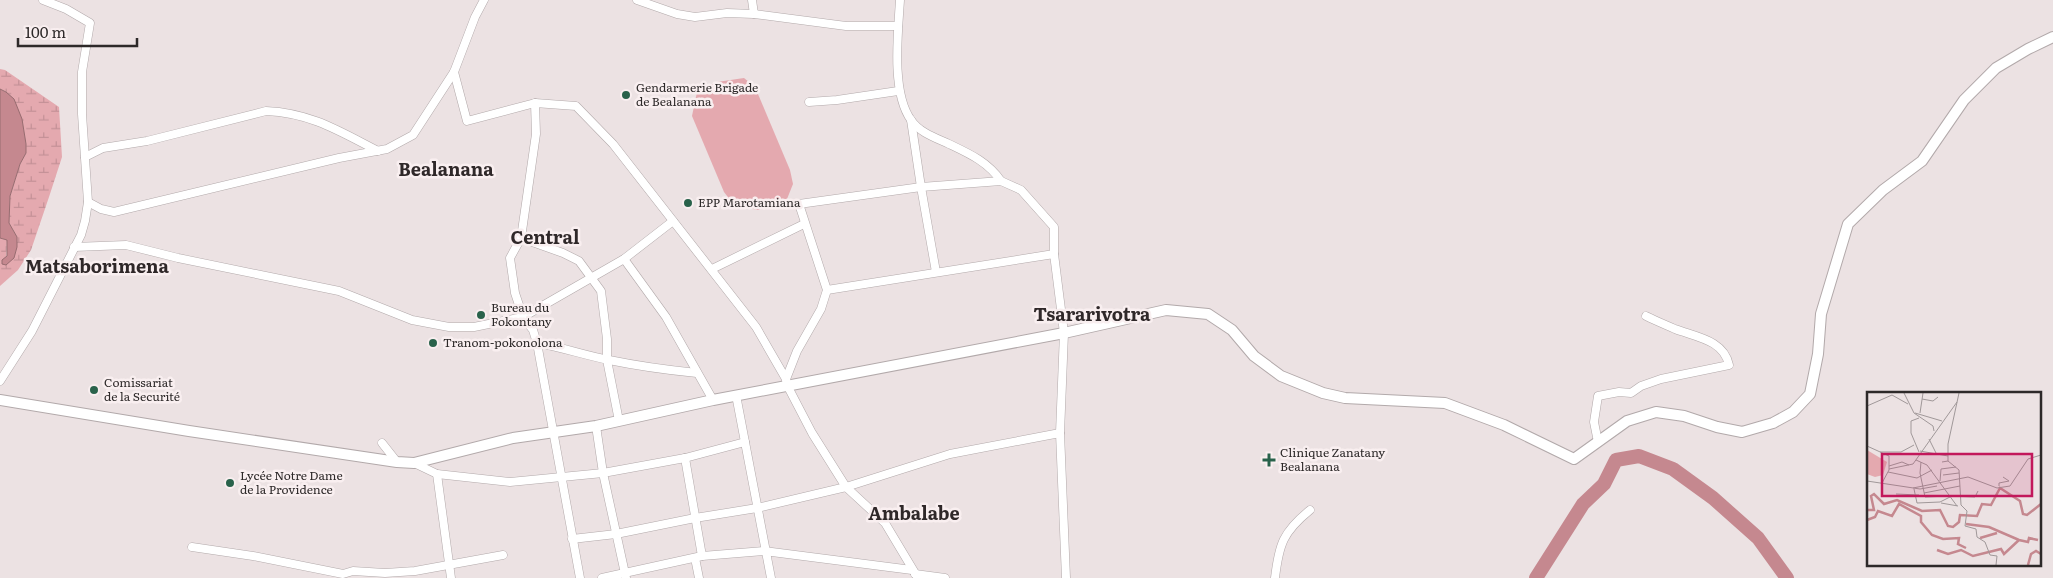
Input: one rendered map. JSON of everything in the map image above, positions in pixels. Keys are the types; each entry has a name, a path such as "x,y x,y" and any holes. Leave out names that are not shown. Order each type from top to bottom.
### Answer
{"street":[{"path":"0,381 32,331 81,235 86,221 88,202 82,114 82,72 90,23 66,9 43,0"},
{"path":"88,202 101,209 114,212 387,149 413,135 454,72 475,17 484,0"},
{"path":"637,0 677,14 695,17 726,13 754,14 846,26 898,26"},
{"path":"752,0 754,14"},
{"path":"900,0 898,91 911,120 920,187 936,272"},
{"path":"0,400 189,432 414,463 513,438 596,426 787,382 1064,333 1166,310 1208,314 1232,330 1254,356 1281,376 1323,393 1345,398 1445,403 1504,425 1574,459 1627,421 1656,412 1684,416 1717,427 1742,432 1773,423 1793,412 1810,394 1818,354 1821,314 1848,224 1883,190 1922,161 1964,100 1996,68 2028,49 2053,38"},
{"path":"454,72 467,121 535,103 576,106 613,144 756,327 787,382 812,433 846,487 885,523 915,574"},
{"path":"809,102 898,91"},
{"path":"535,103 536,134 521,238 510,258 515,293 523,317 533,330 537,342 580,578"},
{"path":"85,157 103,148 147,141 266,110 284,111 313,118 378,151"},
{"path":"911,120 926,134 975,156 994,170 1001,181"},
{"path":"787,382 797,351 821,309 828,290 804,224 799,204 920,187 1001,181 1021,190 1054,227 1054,254 1064,333 1060,433 1066,578"},
{"path":"74,247 126,245 178,258 339,291 412,320 450,326 474,327 523,317 624,258 673,221"},
{"path":"712,269 804,224"},
{"path":"521,238 563,253 578,261 601,291 607,339 607,360 619,421"},
{"path":"828,290 1054,254"},
{"path":"624,258 666,317 713,400"},
{"path":"1598,442 1594,422 1598,396 1619,392 1631,393 1641,386 1661,379 1729,364 1727,356 1720,348 1707,340 1676,330 1646,316"},
{"path":"537,342 607,360 660,369 697,372"},
{"path":"736,395 770,578"},
{"path":"596,426 603,472 626,576"},
{"path":"572,539 616,534 757,508 846,487 950,454 1060,433"},
{"path":"414,463 437,474 510,482 603,472 685,458 745,442"},
{"path":"382,443 397,462"},
{"path":"685,458 695,518 699,578"},
{"path":"437,474 451,578"},
{"path":"1276,578 1278,551 1284,537 1310,510"},
{"path":"192,547 253,556 343,574 353,571 415,571 503,555"},
{"path":"602,578 626,576 699,557 764,551 945,578"}],"green space":[{"path":"0,69 5,70 59,107 62,157 31,250 18,270 0,286 0,238 7,240 6,265 17,237 9,223 10,196 20,164 26,153 26,144 6,92 0,89"},
{"path":"744,78 755,87 790,170 793,184 787,199 758,210 734,205 724,192 692,116 697,92 717,82"}],"shaded area":[{"path":"0,89 14,99 22,119 26,144 26,153 20,164 10,196 9,223 17,237 17,247 14,258 6,265 2,264 2,260 7,256 7,240 0,238"}],"waterway":[{"path":"1536,578 1583,504 1604,484 1616,460 1639,456 1673,469 1713,498 1758,538 1787,578"}],"place":[{"name":"Gendarmerie Brigade de Bealanana","path":"626,95"},
{"name":"EPP Marotamiana","path":"688,203"},
{"name":"Bureau du Fokontany","path":"481,315"},
{"name":"Tranom-pokonolona","path":"433,343"},
{"name":"Comissariat de la Securité","path":"94,390"},
{"name":"Clinique Zanatany Bealanana","path":"1269,460"},
{"name":"Lycée Notre Dame de la Providence","path":"230,483"}],"district":[{"name":"Bealanana","path":"446,170"},
{"name":"Central","path":"545,238"},
{"name":"Matsaborimena","path":"97,267"},
{"name":"Tsararivotra","path":"1092,315"},
{"name":"Ambalabe","path":"914,514"}]}
